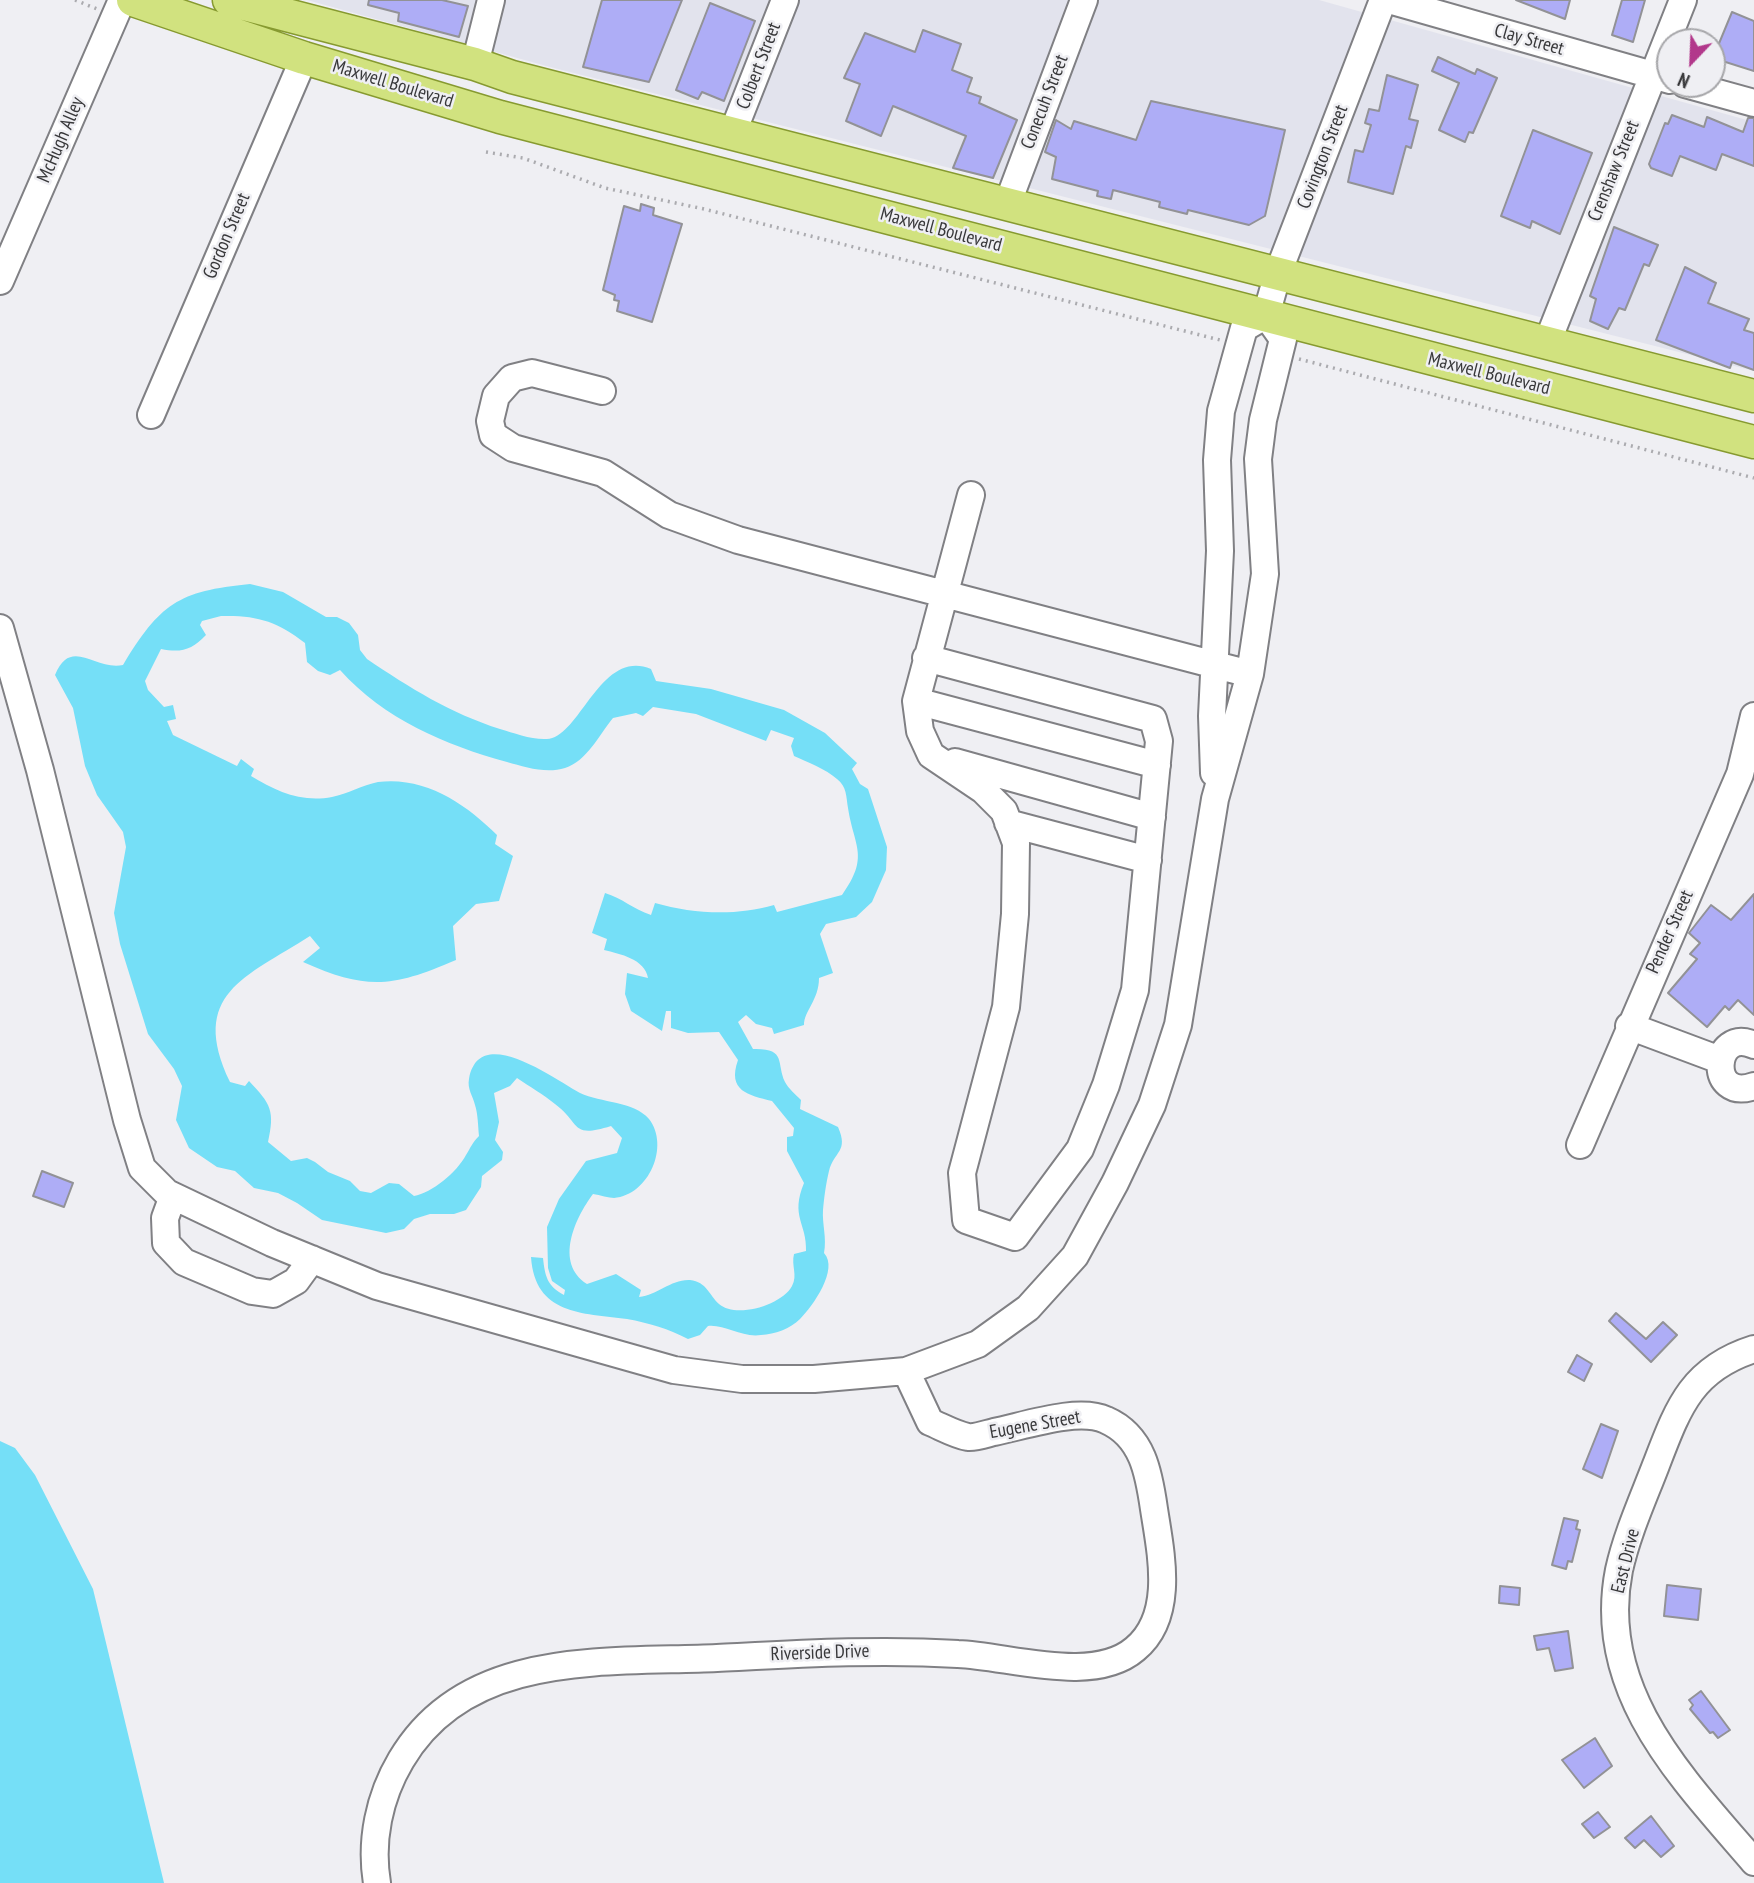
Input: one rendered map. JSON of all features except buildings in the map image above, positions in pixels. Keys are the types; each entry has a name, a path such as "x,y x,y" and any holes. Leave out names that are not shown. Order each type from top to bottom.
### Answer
{"main road":[{"name":"Maxwell Boulevard","path":"133,0 304,58 500,117 1754,442"},
{"name":"Maxwell Boulevard","path":"229,0 475,64 512,77 1754,396"},
{"path":"1716,432 1754,430"}],"street":[{"name":"McHugh Alley","path":"0,281 122,0"},
{"path":"475,64 491,0"},
{"name":"Colbert Street","path":"733,132 785,0"},
{"name":"Conecuh Street","path":"1007,205 1084,0"},
{"name":"Covington Street","path":"1266,315 1278,273 1382,0"},
{"name":"Clay Street","path":"1389,0 1656,77"},
{"name":"Crenshaw Street","path":"1675,28 1683,0"},
{"name":"Gordon Street","path":"151,415 304,58"},
{"name":"Crenshaw Street","path":"1547,343 1656,90"},
{"path":"1726,95 1754,103"},
{"path":"0,628 40,770 127,1120 142,1168 173,1196 377,1286 674,1370 742,1379 849,1377 906,1370 978,1344 1028,1308 1075,1256 1115,1183 1152,1105 1178,1025 1215,799 1250,674 1265,574 1258,492 1263,420 1283,339 1266,315 1244,328 1221,411 1216,496 1220,551 1214,666 1215,799"},
{"path":"602,391 532,373 512,377 496,396 490,421 492,435 513,449 603,473 669,515 727,536 1250,674"},
{"path":"1216,496 1258,492"},
{"path":"926,658 1153,719 1159,741 1135,990 1106,1085 1080,1149 1015,1237 966,1220 962,1173 1006,1007 1016,890 1016,843 1004,811 983,790 931,755 920,732 916,701 926,658 971,495"},
{"path":"916,701 1157,765"},
{"name":"Pender Street","path":"1580,1145 1629,1026 1740,774 1754,716"},
{"path":"931,755 1152,817"},
{"path":"1009,823 1148,860"},
{"path":"1629,1026 1720,1060"},
{"path":"1754,1045 1739,1042 1731,1046 1720,1060 1720,1069 1729,1085 1738,1088 1754,1086"},
{"path":"173,1196 165,1218 166,1243 184,1262 252,1291 273,1294 296,1281 312,1259"},
{"name":"East Drive","path":"1754,1349 1718,1364 1701,1378 1676,1413 1624,1552 1617,1588 1615,1625 1624,1678 1647,1729 1754,1862"},
{"name":"Eugene Street","path":"906,1370 930,1422 969,1438 1074,1416 1102,1418"},
{"name":"Riverside Drive","path":"377,1883 375,1849 381,1808 394,1773 406,1751 419,1733 452,1703 487,1682 508,1675 549,1667 599,1663 868,1651 968,1654 1069,1667 1103,1664 1128,1654 1144,1640 1158,1615 1162,1590 1158,1532 1144,1460 1127,1435 1102,1418"}],"path":[{"path":"486,152 523,158 605,188 704,209 1238,344"},
{"path":"1279,355 1754,478"}],"shaded area":[{"path":"307,0 1319,0 1656,95 1656,98 1668,98 1754,122 1754,371 550,67"}],"water":[{"path":"250,584 283,592 326,617 337,617 349,623 358,635 360,650 367,659 383,670 447,707 482,723 523,736 547,739 559,735 604,682 618,671 633,666 651,669 656,681 711,689 784,710 825,733 857,763 852,769 860,784 868,789 887,847 886,870 872,902 856,917 826,924 820,934 833,973 819,978 817,993 804,1025 774,1034 772,1028 756,1024 746,1015 738,1022 753,1049 764,1049 776,1054 785,1082 801,1100 800,1109 838,1127 841,1135 841,1147 831,1164 823,1205 824,1253 828,1260 826,1277 823,1287 796,1323 777,1332 754,1335 708,1326 700,1335 688,1339 651,1324 578,1312 551,1301 534,1276 531,1257 543,1258 548,1280 564,1295 565,1290 552,1281 548,1268 547,1227 559,1199 586,1161 617,1153 622,1138 611,1126 598,1130 582,1130 550,1100 517,1078 510,1086 494,1093 499,1122 495,1140 503,1152 502,1160 482,1176 481,1187 466,1210 454,1214 430,1214 414,1219 404,1229 386,1233 322,1220 278,1193 254,1188 235,1171 217,1167 189,1148 176,1120 182,1086 174,1069 148,1034 120,944 114,913 126,847 123,832 97,795 85,766 73,708 55,675 61,664 76,656 113,666 123,665 148,628 173,604 205,591","holes":["234,616 256,618 285,629 305,643 307,662 318,671 330,675 340,670 376,703 417,728 461,747 521,766 558,770 573,765 592,747 613,718 636,713 643,716 653,707 696,714 766,741 771,730 794,738 791,746 794,756 833,775 843,785 858,861 851,882 842,895 777,912 774,905 745,911 714,912 684,910 655,903 651,915 605,893 592,933 607,939 604,950 631,958 646,972 648,978 627,973 625,994 631,1011 662,1031 666,1011 671,1011 671,1028 688,1033 719,1032 738,1060 735,1070 738,1085 748,1094 772,1101 794,1128 793,1136 787,1137 787,1151 804,1183 799,1212 806,1251 794,1254 794,1278 787,1293 758,1308 736,1310 719,1304 704,1286 696,1281 683,1280 639,1297 641,1290 616,1274 587,1284 577,1275 571,1264 574,1227 593,1194 614,1198 626,1195 646,1179 656,1155 655,1130 649,1119 635,1109 580,1093 537,1068 502,1055 487,1055 476,1063 469,1079 469,1089 477,1112 479,1136 450,1175 421,1194 414,1196 399,1184 389,1183 371,1193 360,1191 350,1181 328,1172 307,1158 291,1161 268,1142 271,1115 267,1102 249,1081 245,1086 230,1082 219,1052 216,1028 220,1008 230,991 245,977 310,936 320,948 303,962 345,978 363,981 380,982 415,976 456,960 453,926 476,904 499,901 513,856 495,844 497,835 472,813 428,788 412,783 378,782 332,797 299,797 279,791 251,776 254,769 241,759 237,766 173,735 167,721 176,719 173,705 164,707 148,690 145,681 161,649 174,651 191,647 206,635 200,625 202,621"]},
{"path":"0,1441 15,1448 35,1475 93,1589 164,1883 0,1883"}]}
